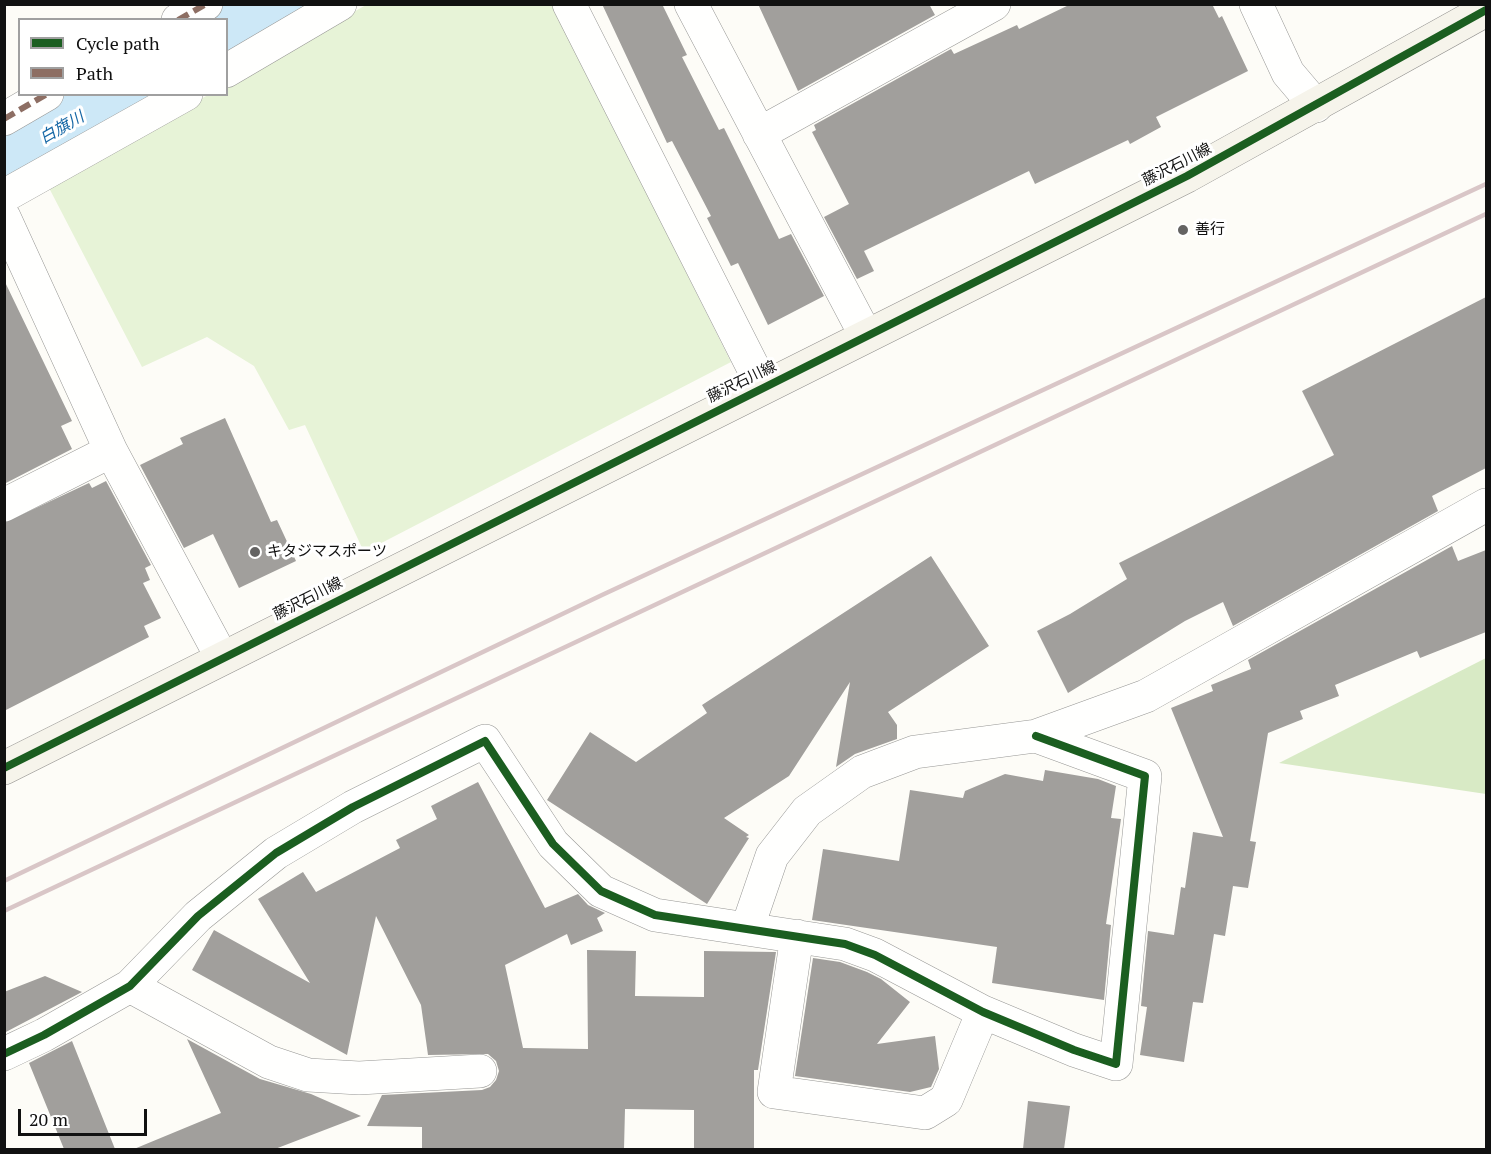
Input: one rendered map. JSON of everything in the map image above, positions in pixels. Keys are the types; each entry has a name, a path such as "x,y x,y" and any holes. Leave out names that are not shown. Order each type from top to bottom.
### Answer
{"street":[{"path":"182,18 206,4"},
{"path":"228,70 340,4"},
{"path":"569,4 763,387"},
{"path":"691,4 866,336"},
{"path":"1256,4 1288,73 1316,106"},
{"path":"759,134 979,8"},
{"name":"藤沢石川線","path":"4,768 1187,176 1486,10"},
{"path":"4,119 44,96"},
{"path":"4,196 182,96"},
{"path":"4,217 111,451 222,658"},
{"path":"4,505 111,451"},
{"path":"747,928 772,856 807,812 862,772 915,752 1036,736 1146,696 1486,505"},
{"path":"4,1054 44,1035 130,986 198,916 276,853 352,807 485,741 553,844 601,891 655,915 845,944 875,955 983,1012 1074,1050 1116,1064 1145,776 1036,736"},
{"path":"797,936 774,1092 925,1113 946,1100 983,1012"},
{"path":"130,986 269,1062 308,1075 359,1078 480,1071"}],"green space":[{"path":"366,5 552,5 731,362 364,552 305,425 289,430 254,366 207,337 142,367 48,186 206,96 228,96 228,83"},
{"path":"1486,658 1486,794 1279,763"}],"building":[{"path":"602,4 662,4 687,55 682,57 719,130 724,128 779,239 791,234 824,296 768,325 738,263 731,266 707,218 711,216 672,141 667,143"},
{"path":"758,4 929,4 935,15 798,91"},
{"path":"1071,4 1212,4 1219,18 1222,16 1248,71 1156,117 1161,127 1130,144 1128,140 1035,184 1029,171 864,251 874,271 857,279 824,217 849,204 812,132 816,130 814,125 951,49 954,54 1017,25 1019,29"},
{"path":"4,280 72,421 61,426 72,449 4,484"},
{"path":"1486,297 1486,468 1432,496 1438,511 1233,626 1223,602 1185,621 1068,693 1037,631 1127,579 1119,563 1334,455 1302,391"},
{"path":"225,418 271,522 277,520 296,561 239,588 213,534 184,548 140,465 183,444 180,438"},
{"path":"106,481 151,565 145,568 150,580 143,583 161,618 144,626 149,637 4,711 4,523 89,483 92,488"},
{"path":"1452,546 1458,561 1486,550 1486,632 1420,658 1417,651 1335,685 1339,696 1300,711 1303,719 1268,733 1250,841 1256,842 1248,888 1233,886 1225,936 1214,934 1203,1003 1193,1002 1184,1062 1140,1055 1147,1007 1141,1006 1148,931 1174,935 1181,887 1185,888 1193,832 1223,837 1171,708 1213,691 1211,685 1251,669 1248,660"},
{"path":"931,556 989,646 888,712 897,725 897,739 855,754 836,767 850,682 789,776 724,818 749,835 746,837 749,838 707,904 547,800 590,732 636,762 707,713 702,705"},
{"path":"1045,770 1098,779 1116,786 1111,818 1121,819 1106,924 1111,925 1104,1000 992,983 997,947 812,920 823,849 899,861 910,790 963,798 965,791 1005,774 1043,781"},
{"path":"478,782 545,908 578,894 588,905 605,913 597,918 603,931 571,945 567,934 505,965 523,1048 588,1049 587,950 636,951 635,996 704,997 704,951 776,952 758,1070 754,1070 754,1149 694,1149 694,1110 625,1109 624,1149 422,1149 422,1127 367,1126 382,1095 482,1090 490,1087 499,1071 496,1061 488,1054 428,1055 421,1005 376,916 347,1055 192,970 214,930 310,983 258,899 303,872 316,892 400,848 396,840 437,819 431,806"},
{"path":"813,958 840,962 867,972 881,979 910,1002 877,1044 935,1036 939,1069 931,1087 910,1092 795,1076"},
{"path":"45,976 82,992 4,1033 4,992"},
{"path":"187,1039 260,1079 311,1094 361,1116 275,1149 134,1149 221,1113"},
{"path":"72,1041 115,1149 64,1149 29,1063"},
{"path":"1028,1101 1070,1106 1064,1149 1023,1149"}],"waterway":[{"name":"白旗川","path":"228,32 275,4"},
{"name":"白旗川","path":"4,161 116,96"}],"railway":[{"path":"4,881 602,595 1486,184"},
{"path":"4,911 1486,214"}],"marked path":[{"path":"182,18 206,4"},
{"path":"4,119 44,96"}],"cycle path":[{"path":"4,768 1187,176 1486,10"},
{"path":"4,1054 44,1035 130,986 198,916 276,853 353,807 485,741 553,844 601,891 655,915 845,944 875,955 983,1012 1074,1050 1116,1064 1145,776 1036,736"}],"place":[{"name":"善行","path":"1183,230"},
{"name":"キタジマスポーツ","path":"255,552"}]}
